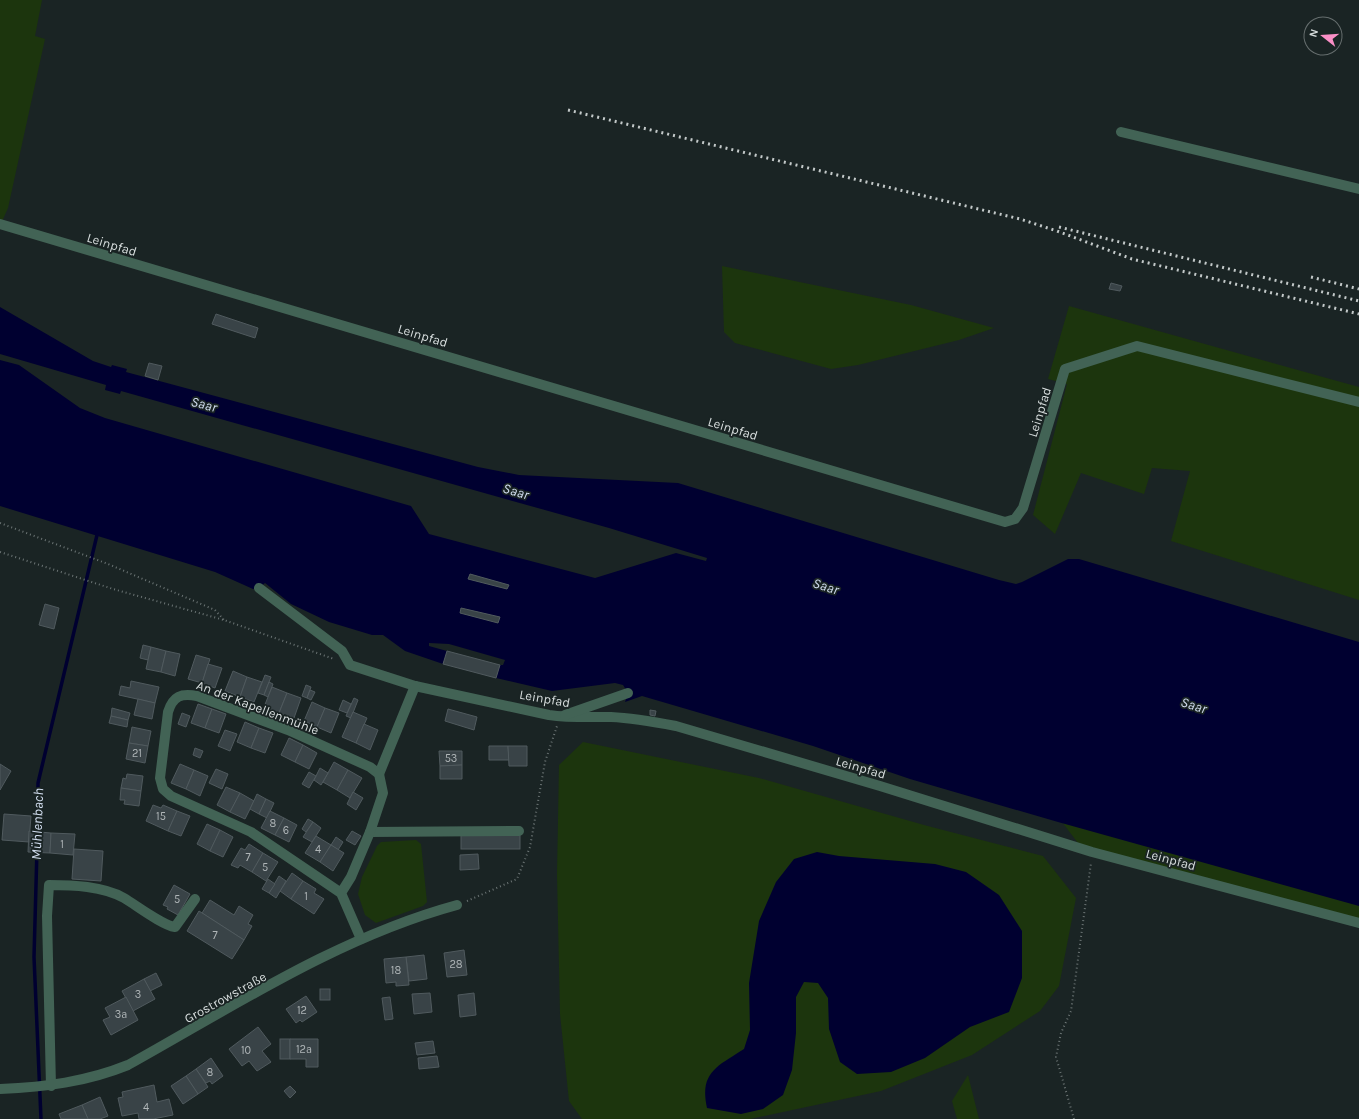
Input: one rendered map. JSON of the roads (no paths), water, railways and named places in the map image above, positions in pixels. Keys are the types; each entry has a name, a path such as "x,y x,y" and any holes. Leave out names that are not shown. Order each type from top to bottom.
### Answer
{"street":[{"path":"1121,132 1359,189"},
{"name":"Leinpfad","path":"0,224 1006,522 1016,519 1024,508 1065,369 1136,346 1359,402"},
{"name":"Leinpfad","path":"259,588 342,651 350,665 415,686 560,717 613,717 653,721 676,726 887,788 1092,852 1359,923"},
{"path":"361,940 341,893 351,877 370,832 383,793 379,774 415,686"},
{"path":"560,717 628,693"},
{"name":"An der Kapellenmühle","path":"341,893 251,832 171,796 163,789 160,778 168,712 171,702 178,695 186,694 197,696 288,730 370,767 379,774"},
{"path":"370,832 519,831"},
{"path":"51,1086 47,916 49,885 80,887 111,893 122,897 174,927 195,899"},
{"name":"Grostrowstraße","path":"0,1089 51,1086 92,1078 128,1065 310,964 361,940 427,913 457,905"}],"water":[{"name":"Saar","path":"0,307 93,361 111,367 112,365 127,369 126,372 478,467 519,475 678,483 1016,584 1068,559 1079,559 1359,642 1359,906 910,779 813,746 642,696 625,702 628,693 623,685 615,683 552,691 496,678 500,665 503,665 505,660 449,644 429,643 429,646 447,651 443,664 405,651 383,635 372,635 329,622 291,604 265,583 259,588 253,589 215,572 0,506 0,360 19,365 80,408 105,418 411,506 429,534 595,578 676,553 706,561 707,558 609,528 121,391 120,394 105,390 106,385 0,354","holes":["470,574 508,585 507,589 469,579","462,608 499,617 498,622 460,613"]},
{"path":"817,852 839,856 935,864 966,872 999,895 1022,931 1022,978 1009,1012 970,1027 925,1058 891,1072 857,1074 840,1062 829,1029 828,998 818,983 804,982 796,997 796,1033 792,1070 783,1095 763,1109 741,1114 707,1108 705,1096 708,1078 713,1071 726,1060 744,1049 750,1030 749,983 759,921 776,882 794,859"}],"waterway":[{"name":"Mühlenbach","path":"37,835 38,783 97,535"},
{"name":"Mühlenbach","path":"37,849 34,957 41,1119"}],"railway":[{"path":"568,110 1020,219 1132,259 1359,314"},
{"path":"1059,227 1359,301"},
{"path":"1311,277 1359,289"}]}
